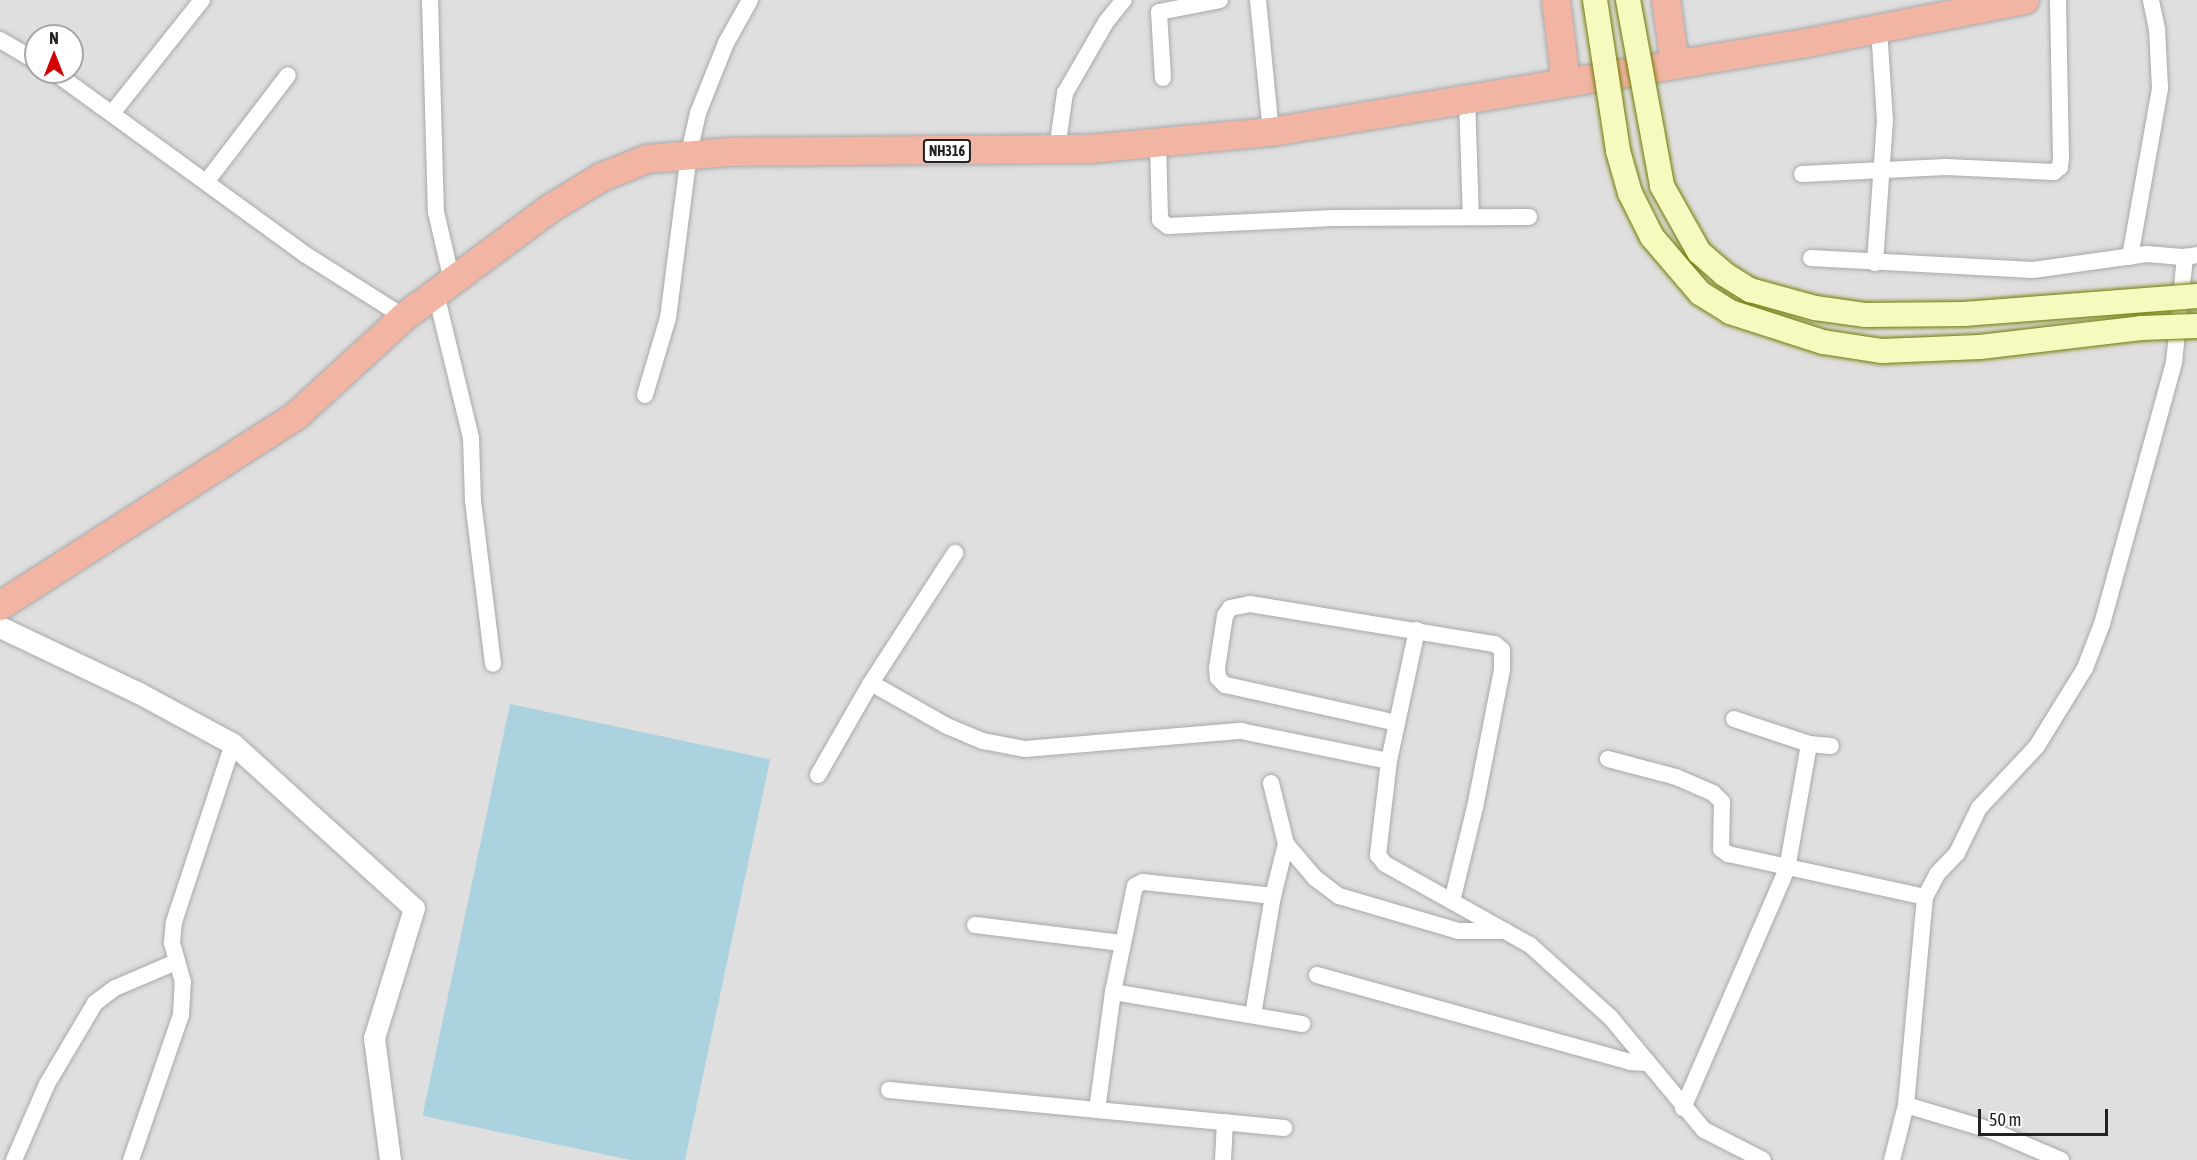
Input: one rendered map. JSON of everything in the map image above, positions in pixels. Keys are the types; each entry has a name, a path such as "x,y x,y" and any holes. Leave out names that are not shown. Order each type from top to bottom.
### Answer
{"highway":[{"path":"1556,0 1566,82"},
{"path":"1666,0 1675,64"},
{"name":"NH316","path":"0,606 297,415 404,317 551,208 602,177 647,159 689,153 1057,149 1271,132 1675,64 2025,0"}],"main road":[{"path":"1595,0 1618,151 1630,193 1652,237 1676,266 1700,292 1730,312 1823,342 1882,351 1980,347 2141,328 2197,326"},
{"path":"1628,0 1662,186 1700,252 1724,274 1750,290 1815,308 1866,315 1964,314 2197,296"}],"street":[{"path":"113,112 202,0"},
{"path":"430,0 436,212 444,287 471,438 473,501 493,664"},
{"path":"645,395 668,318 689,153 706,88 750,0"},
{"path":"1057,149 1065,93 1100,31 1124,0"},
{"path":"1163,78 1159,12 1220,0"},
{"path":"1258,0 1271,132"},
{"path":"1802,174 1946,167 2054,172 2060,167 2058,0"},
{"path":"2130,257 2160,88 2157,29 2151,0"},
{"path":"1875,263 1883,170 1885,84 1879,28"},
{"path":"0,40 24,54"},
{"path":"207,181 288,75"},
{"path":"72,84 306,255 404,317"},
{"path":"1467,99 1471,217"},
{"path":"1158,142 1160,220 1168,226 1333,218 1529,217"},
{"path":"1811,258 2033,270 2147,254 2191,256 2174,362 2102,624 2085,668 2037,747 1978,808 1957,853 1937,874 1925,897 1906,1105 1892,1160"},
{"path":"818,775 871,683 955,554"},
{"path":"1397,723 1225,685 1218,678 1217,668 1225,616 1230,608 1250,604 1495,644 1502,650 1504,658 1452,902"},
{"path":"0,627 137,692 232,744 414,908 374,1038 390,1160"},
{"path":"1417,630 1389,761 1378,855 1385,864 1530,945 1611,1018 1683,1108 1704,1130 1763,1160"},
{"path":"871,683 947,726 983,741 1025,748 1241,731 1389,761"},
{"path":"1734,719 1809,744 1831,746"},
{"path":"131,1160 181,1015 183,982 176,962 174,922 232,744"},
{"path":"1683,1108 1787,869 1809,744"},
{"path":"1608,759 1677,777 1713,793 1722,802 1721,849 1744,860 1925,897"},
{"path":"1271,783 1287,844 1315,878 1339,896 1459,932 1505,931"},
{"path":"1253,1016 1273,896 1287,844"},
{"path":"1097,1110 1113,992 1132,893 1143,882 1273,896"},
{"path":"975,925 1122,943"},
{"path":"14,1160 47,1084 95,1003 115,988 176,962"},
{"path":"1317,975 1630,1062 1647,1063"},
{"path":"1113,992 1302,1024"},
{"path":"889,1090 1284,1128"},
{"path":"1906,1105 1993,1131 2061,1160"},
{"path":"1223,1160 1225,1122"}],"shaded area":[{"path":"0,0 2197,0 2197,1160 0,1160"}],"water":[{"path":"510,704 770,759 685,1160 630,1160 422,1116"}]}
